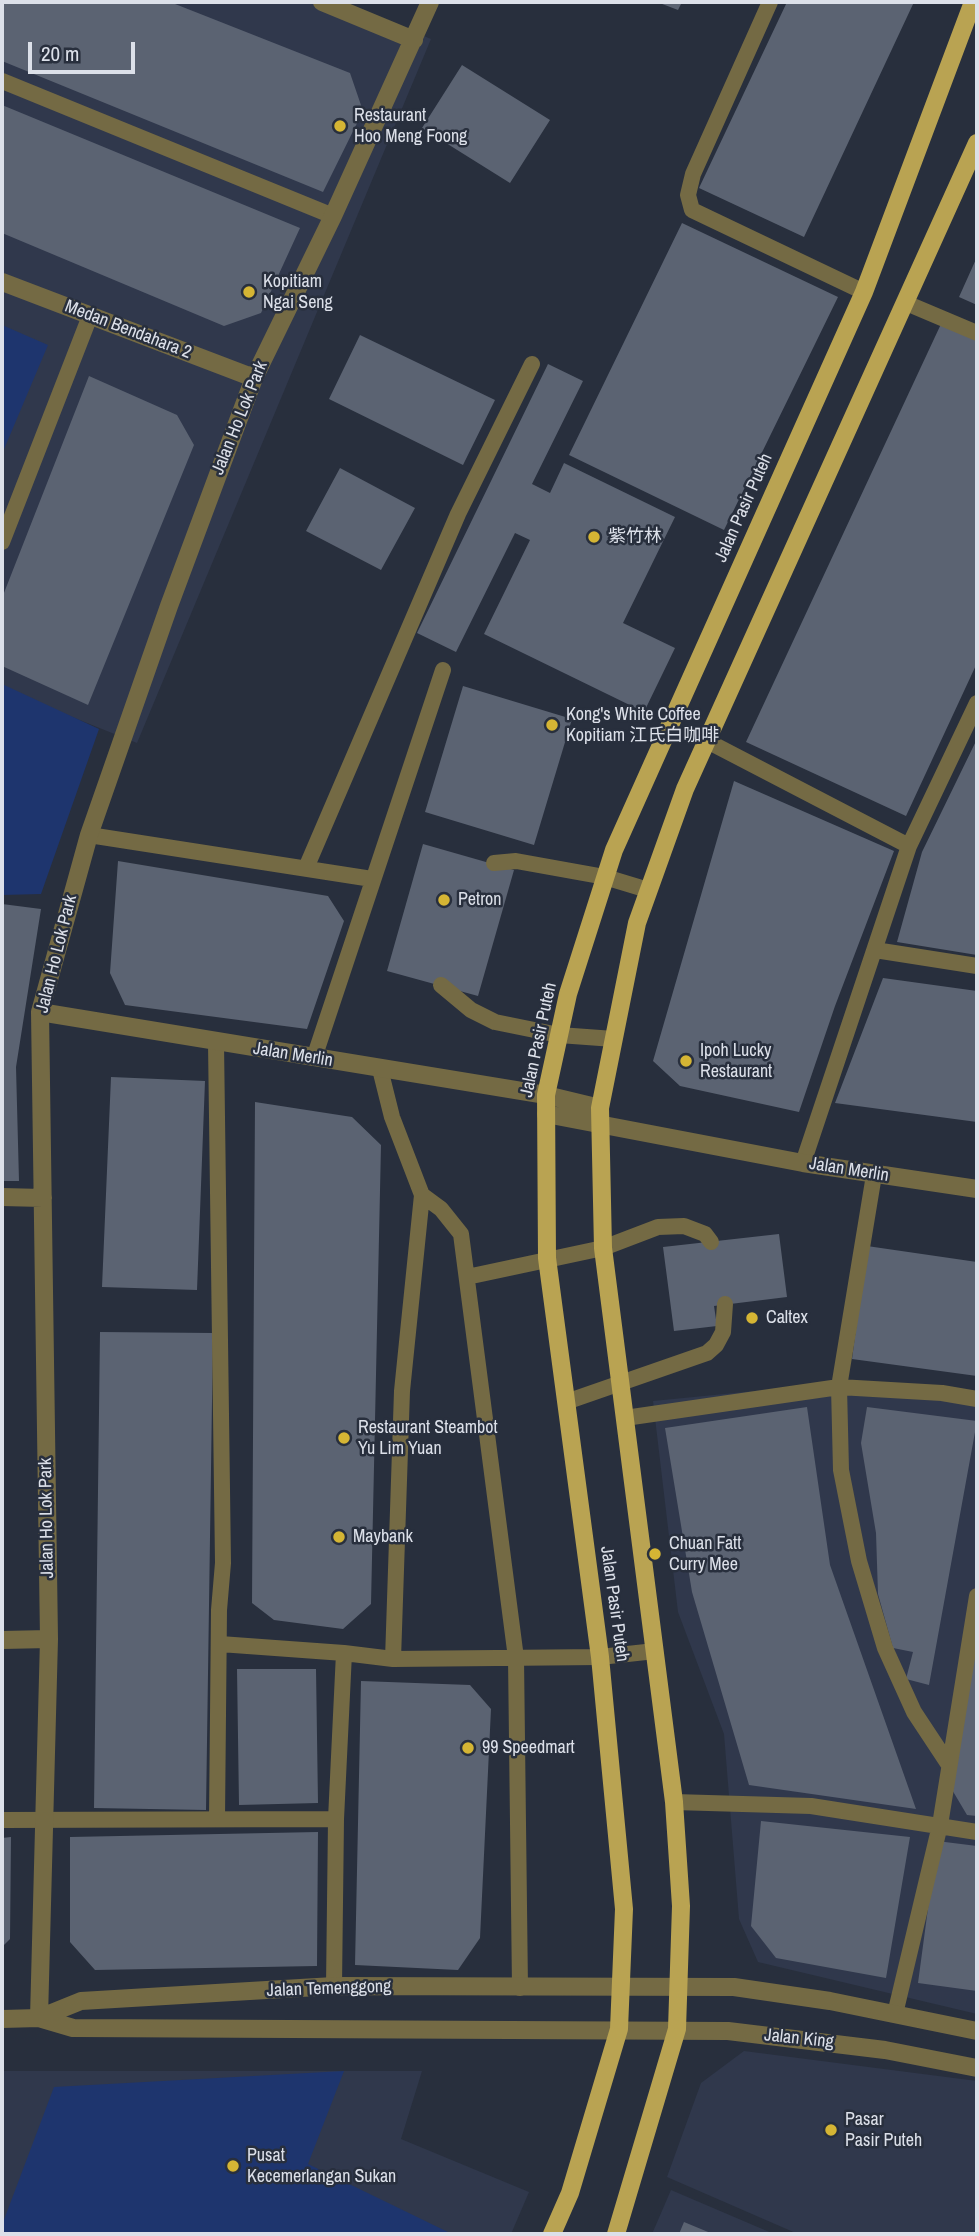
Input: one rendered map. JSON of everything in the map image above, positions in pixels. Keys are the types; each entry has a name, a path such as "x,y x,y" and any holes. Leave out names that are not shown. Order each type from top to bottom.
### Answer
{"main road":[{"name":"Jalan Pasir Puteh","path":"552,2234 570,2193 620,2029 623,1896 600,1657 547,1258 546,1095 568,994 614,850 864,292 973,2"},
{"name":"Jalan Pasir Puteh","path":"616,2234 677,2029 681,1906 674,1802 603,1248 599,1116 636,923 685,789 977,143"}],"street":[{"path":"323,2 414,40"},
{"name":"Jalan Ho Lok Park","path":"39,2018 49,1639 40,1012 89,835 169,606 254,378 333,216 430,2"},
{"name":"Medan Bendahara 2","path":"2,282 254,378"},
{"name":"Jalan Merlin","path":"40,1012 216,1043 546,1095 599,1116 803,1163 977,1189"},
{"path":"546,1114 599,1116"},
{"path":"2,1197 43,1198"},
{"path":"2,1640 49,1639"},
{"name":"Jalan Temenggong","path":"39,2018 81,2001 334,1986 680,1987"},
{"path":"680,1987 734,1987 895,2014 977,2031"},
{"name":"Jalan Temenggong","path":"2,2019 39,2018 73,2028 620,2029"},
{"name":"Jalan King","path":"620,2029 677,2029 822,2041 977,2068"}],"lane":[{"path":"770,2 693,174 688,195 692,210 864,292"},
{"path":"2,81 333,216"},
{"path":"906,303 977,333"},
{"path":"2,542 90,316"},
{"path":"306,868 458,514 532,364"},
{"path":"314,1058 443,670"},
{"path":"803,1163 909,846 977,703"},
{"path":"707,741 909,846"},
{"path":"89,835 372,879"},
{"path":"494,863 516,861 606,877 649,890"},
{"path":"875,950 977,966"},
{"path":"441,985 471,1010 495,1022 559,1035 614,1039"},
{"path":"216,1043 223,1563 217,1819"},
{"path":"380,1069 392,1117 422,1195 402,1391 393,1659"},
{"path":"874,1175 839,1387 841,1470 863,1573 885,1648 914,1712 949,1765"},
{"path":"422,1195 441,1209 461,1234 516,1658 520,1988"},
{"path":"467,1277 603,1248 658,1227 684,1226 705,1234 711,1242"},
{"path":"566,1402 707,1353 716,1345 723,1332 726,1304"},
{"path":"625,1418 839,1387 943,1393 977,1399"},
{"path":"895,2014 940,1825 977,1596"},
{"path":"220,1644 393,1659 600,1657 655,1651"},
{"path":"334,1986 336,1819 344,1653"},
{"path":"674,1802 811,1807 977,1832"},
{"path":"2,1820 336,1819"}],"shaded area":[{"path":"2,2 343,2 431,39 137,743 2,689"},
{"path":"2,325 48,345 2,454"},
{"path":"2,684 99,729 41,894 2,895"},
{"path":"846,1382 977,1397 977,2014 758,1962 739,1919 724,1734 678,1612 653,1401"},
{"name":"Pasar Pasir Puteh","path":"744,2051 977,2081 977,2234 798,2234 667,2177 701,2083"},
{"name":"Pusat Kecemerlangan Sukan","path":"2,2071 422,2071 401,2139 529,2192 511,2234 2,2234"},
{"name":"Pusat Kecemerlangan Sukan","path":"344,2071 308,2164 452,2234 2,2234 2,2225 54,2087"},
{"path":"671,2190 774,2234 652,2234"}],"building":[{"path":"2,2 170,2 350,73 363,111 323,192 2,61"},
{"path":"657,2 682,2 678,10"},
{"path":"787,2 914,2 804,237 699,188"},
{"path":"462,65 550,120 510,183 422,128"},
{"path":"2,105 300,228 261,313 224,326 2,233"},
{"path":"682,223 838,297 724,530 569,455"},
{"path":"977,257 977,305 959,297"},
{"path":"941,324 977,340 977,663 906,816 746,742"},
{"path":"360,335 495,400 463,465 329,399"},
{"name":"紫竹林","path":"548,364 583,381 532,484 550,493 564,463 675,517 623,623 675,648 644,712 484,634 530,540 515,533 456,652 417,633"},
{"path":"89,376 177,415 194,445 88,705 2,666 2,598"},
{"path":"340,468 415,508 381,570 306,531"},
{"path":"463,686 572,719 534,845 425,812"},
{"path":"977,739 977,955 897,942 922,852"},
{"path":"734,781 894,851 835,1006 799,1112 680,1086 653,1061"},
{"path":"423,844 514,870 478,996 387,971"},
{"path":"118,861 328,896 344,921 307,1029 125,1005 110,973"},
{"path":"2,904 41,909 16,1067 19,1181 2,1181"},
{"path":"883,978 977,991 977,1122 835,1103"},
{"path":"111,1077 205,1081 197,1290 102,1287"},
{"path":"255,1102 352,1117 381,1145 371,1604 343,1629 274,1620 252,1603"},
{"path":"779,1234 787,1297 714,1306 717,1326 674,1331 663,1247"},
{"path":"867,1246 977,1262 977,1376 852,1359"},
{"path":"100,1332 213,1333 206,1810 94,1808"},
{"path":"807,1407 830,1565 916,1809 749,1785 692,1592 665,1428"},
{"path":"867,1407 977,1421 929,1685 906,1679 913,1652 893,1648 878,1594 876,1533 861,1443"},
{"path":"976,1645 977,1816 967,1815 951,1788"},
{"path":"237,1669 316,1669 318,1803 239,1805"},
{"path":"361,1681 470,1685 491,1709 480,1938 458,1970 355,1965"},
{"path":"761,1821 910,1837 886,1978 776,1958 751,1926"},
{"path":"318,1832 317,1966 95,1970 70,1942 70,1837"},
{"path":"11,1837 10,1939 2,1947 2,1838"},
{"path":"937,1841 977,1846 977,1991 918,1983"},
{"path":"684,2222 713,2234 679,2234"}],"place":[{"name":"Restaurant Hoo Meng Foong","path":"340,126"},
{"name":"Kopitiam Ngai Seng","path":"249,292"},
{"name":"紫竹林","path":"594,537"},
{"name":"Kong's White Coffee Kopitiam 江氏白咖啡","path":"552,725"},
{"name":"Petron","path":"444,900"},
{"name":"Ipoh Lucky Restaurant","path":"686,1061"},
{"name":"Caltex","path":"752,1318"},
{"name":"Restaurant Steambot Yu Lim Yuan","path":"344,1438"},
{"name":"Maybank","path":"339,1537"},
{"name":"Chuan Fatt Curry Mee","path":"655,1554"},
{"name":"99 Speedmart","path":"468,1748"},
{"name":"Pasar Pasir Puteh","path":"831,2130"},
{"name":"Pusat Kecemerlangan Sukan","path":"233,2166"}]}
